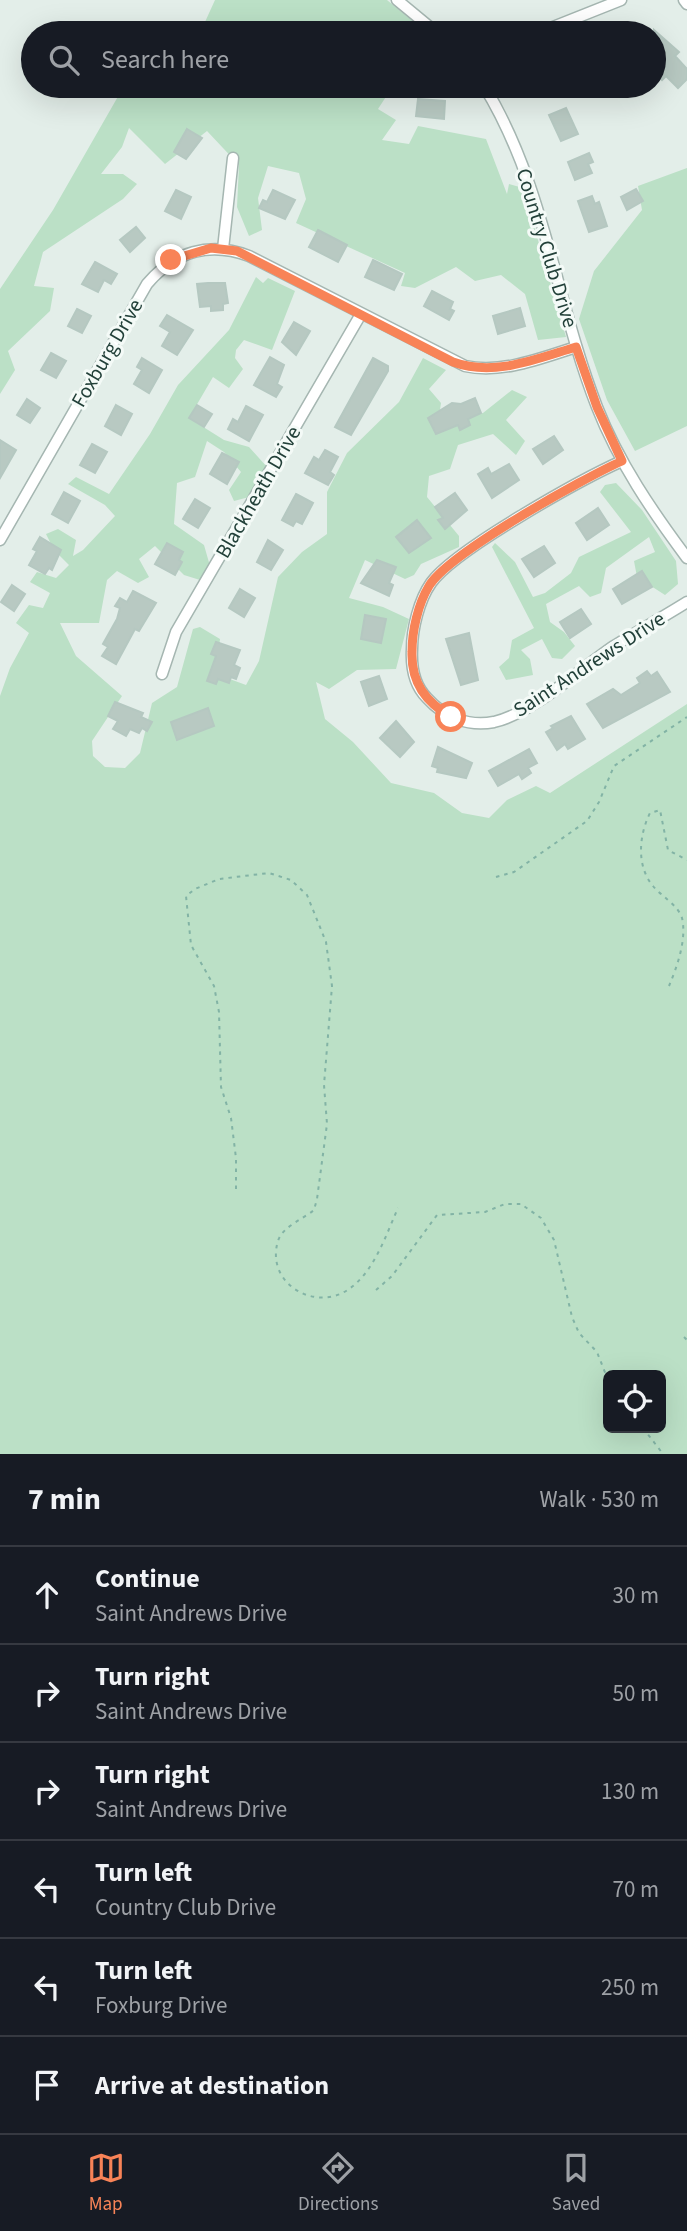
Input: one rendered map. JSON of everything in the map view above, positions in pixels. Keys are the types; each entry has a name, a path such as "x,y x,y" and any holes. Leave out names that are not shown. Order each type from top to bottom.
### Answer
{"street":[{"path":"397,0 422,21"},
{"path":"568,21 621,0"},
{"name":"Country Club Drive","path":"492,98 515,145 576,347 597,407 622,461 687,558"},
{"path":"223,249 233,158"},
{"name":"Foxburg Drive","path":"0,540 148,284 171,260 198,251 223,249 249,256 453,362 479,369 521,363 576,347"},
{"name":"Blackheath Drive","path":"162,674 176,632 361,314"},
{"name":"Saint Andrews Drive","path":"622,461 591,475 490,537 454,562 430,584 412,640 413,674 419,688 439,710 464,722 502,719 532,703 615,645 687,602"}],"path":[{"path":"496,877 513,872 587,821 600,802 614,766 687,717"},
{"path":"669,986 684,934 682,916 651,884 643,866 642,828 650,813 660,810 668,850 687,860"},
{"path":"236,1189 236,1158 231,1118 221,1087 219,1012 214,986 191,945 186,896 195,888 219,879 269,873 291,880 307,895 326,942 332,986 324,1085 326,1142 317,1199 314,1210 285,1230 278,1240 277,1257 282,1274 293,1291 312,1297 333,1299 351,1288 368,1270 398,1208"},
{"path":"376,1290 392,1276 437,1215 485,1212 505,1204 521,1204 541,1218 554,1240 572,1317 579,1333 597,1352 604,1370"},
{"path":"684,1336 687,1340"},
{"path":"647,1433 663,1454"}],"green space":[{"path":"215,0 387,0 412,21 205,21"},
{"path":"117,98 385,98 378,109 396,120 382,140 409,144 418,126 486,139 507,194 509,184 523,188 566,337 538,340 525,294 501,275 475,281 456,267 415,288 401,286 405,273 296,223 306,199 299,173 268,166 258,198 262,230 249,236 237,207 239,165 207,131 165,164 129,128 122,147 101,174 123,174 137,184 123,199 43,252 34,286 54,288 50,311 8,351 15,370 0,394 0,289 53,210"},
{"path":"687,168 687,426 635,451 607,400 579,319 594,271 642,210 638,186"},
{"path":"256,277 263,283 268,278 295,291 272,350 244,340 236,350 235,358 243,369 229,388 213,377 189,418 224,440 249,447 267,467 249,497 234,501 229,490 241,472 224,452 207,441 195,477 177,483 174,524 204,545 210,566 200,580 184,575 155,546 139,559 149,577 138,583 117,571 107,580 99,623 60,623 76,656 122,696 92,741 93,756 105,767 125,768 140,753 152,703 177,687 193,629 200,627 220,639 216,674 246,685 259,661 278,577 302,552 327,534 327,492 347,453 399,402 423,358 446,370 429,389 441,403 438,423 483,413 512,390 527,397 506,420 525,441 516,455 493,434 458,445 450,469 429,476 427,497 459,536 459,547 421,564 414,575 405,579 365,560 349,598 383,607 409,619 396,669 357,670 329,689 316,682 325,719 353,742 391,783 434,793 462,813 489,818 507,800 536,786 550,793 687,704 687,1454 0,1454 0,696 10,668 29,633 16,623 29,605 43,608 50,593 30,582 37,572 56,578 69,565 54,550 46,534 58,529 76,540 73,556 83,550 115,516 105,505 68,484 76,477 109,494 150,434 178,385 229,330"},
{"path":"616,483 642,510 676,561 678,584 665,595 637,577 634,561 655,552 649,537 606,568 601,593 590,597 579,586 546,604 550,622 564,632 575,646 562,659 552,658 542,639 521,650 530,659 533,675 506,680 499,667 509,658 512,640 534,628 492,547 495,543 515,562 533,597 545,593 571,573 579,557 631,532 600,492 605,485"}],"building":[{"path":"666,41 679,52 675,56 687,69 687,79 678,88 666,76"},
{"path":"418,99 445,101 444,119 416,116"},
{"path":"566,108 578,134 561,141 549,115"},
{"path":"187,129 202,138 186,159 174,152"},
{"path":"589,153 593,162 588,164 592,173 575,180 568,162"},
{"path":"636,189 643,201 627,210 621,197"},
{"path":"176,190 191,197 181,219 165,211"},
{"path":"273,190 295,200 285,219 259,208 263,200 267,202"},
{"path":"592,196 595,204 599,202 607,226 589,232 578,201"},
{"path":"136,227 145,238 130,252 120,240"},
{"path":"318,230 347,245 338,262 309,247"},
{"path":"373,260 402,274 394,290 365,277"},
{"path":"95,262 117,274 111,284 104,280 98,292 82,284"},
{"path":"225,283 228,303 223,304 223,310 211,311 211,306 200,307 197,284"},
{"path":"432,291 453,302 450,309 454,311 449,320 424,306"},
{"path":"520,308 525,326 498,334 493,316"},
{"path":"77,309 91,316 82,333 68,326"},
{"path":"167,315 193,330 177,355 162,346 170,332 160,326"},
{"path":"294,322 310,331 296,355 282,342"},
{"path":"51,353 66,361 56,378 41,370"},
{"path":"270,357 284,365 277,384 282,387 276,397 254,385"},
{"path":"142,358 162,370 149,393 134,384 142,370 137,367"},
{"path":"373,358 388,366 388,371 351,435 335,427"},
{"path":"475,398 481,413 468,419 470,425 460,430 458,425 436,434 428,418 452,403 461,404"},
{"path":"27,399 40,408 30,423 17,415"},
{"path":"116,405 132,414 121,435 105,426"},
{"path":"197,405 212,414 204,427 189,418"},
{"path":"246,406 263,415 249,441 228,429 233,419 238,422"},
{"path":"554,436 563,450 543,464 533,449"},
{"path":"0,440 16,450 0,478"},
{"path":"92,444 107,452 95,473 80,465"},
{"path":"325,450 338,457 330,472 334,475 328,485 305,473 314,457 319,460"},
{"path":"222,453 239,462 227,484 210,474"},
{"path":"509,464 519,480 492,498 478,474 488,468 491,474"},
{"path":"64,492 80,501 68,523 52,514"},
{"path":"455,493 467,510 445,529 438,520 443,518 435,507"},
{"path":"296,494 313,503 302,524 296,521 293,526 282,520"},
{"path":"195,499 210,508 198,528 183,519"},
{"path":"598,508 609,525 587,540 576,523"},
{"path":"417,520 431,538 409,553 396,537"},
{"path":"40,537 61,550 52,570 49,568 45,574 29,565 37,551 33,549"},
{"path":"268,540 283,550 271,570 257,562"},
{"path":"167,543 183,552 179,560 182,562 175,575 155,564"},
{"path":"544,546 555,563 534,577 522,559"},
{"path":"377,560 396,567 389,583 393,585 389,596 361,583"},
{"path":"642,571 652,587 622,604 613,589"},
{"path":"12,585 25,594 14,611 1,602"},
{"path":"240,589 255,598 244,617 229,608"},
{"path":"133,591 156,603 139,631 135,629 116,664 102,656 108,647 103,644 117,619 120,608 115,606 120,598 127,602"},
{"path":"581,609 591,624 570,638 560,622"},
{"path":"365,615 386,619 381,643 361,639"},
{"path":"469,633 478,680 461,685 446,639"},
{"path":"216,642 240,650 234,665 240,668 236,679 231,677 229,683 218,679 216,684 207,681 216,656 211,654"},
{"path":"647,671 651,676 657,672 670,692 603,728 587,704 613,689 621,695 640,683 637,678"},
{"path":"379,676 387,699 369,706 361,682"},
{"path":"115,702 143,713 141,717 152,722 147,731 142,728 139,733 130,729 126,736 113,729 118,721 108,716"},
{"path":"208,708 214,726 177,740 171,722"},
{"path":"571,716 585,739 568,749 565,744 557,750 546,732 553,728 551,726"},
{"path":"396,721 414,742 400,757 380,738"},
{"path":"438,747 472,763 466,778 437,772 438,768 432,766"},
{"path":"529,749 537,763 528,768 531,773 522,779 519,774 498,786 489,771"}],"route":[{"path":"171,260 211,248 237,251 465,366 490,369 576,347 597,407 622,461 591,475 490,537 454,562 430,584 418,614 412,640 413,674 426,698 451,717"}]}
